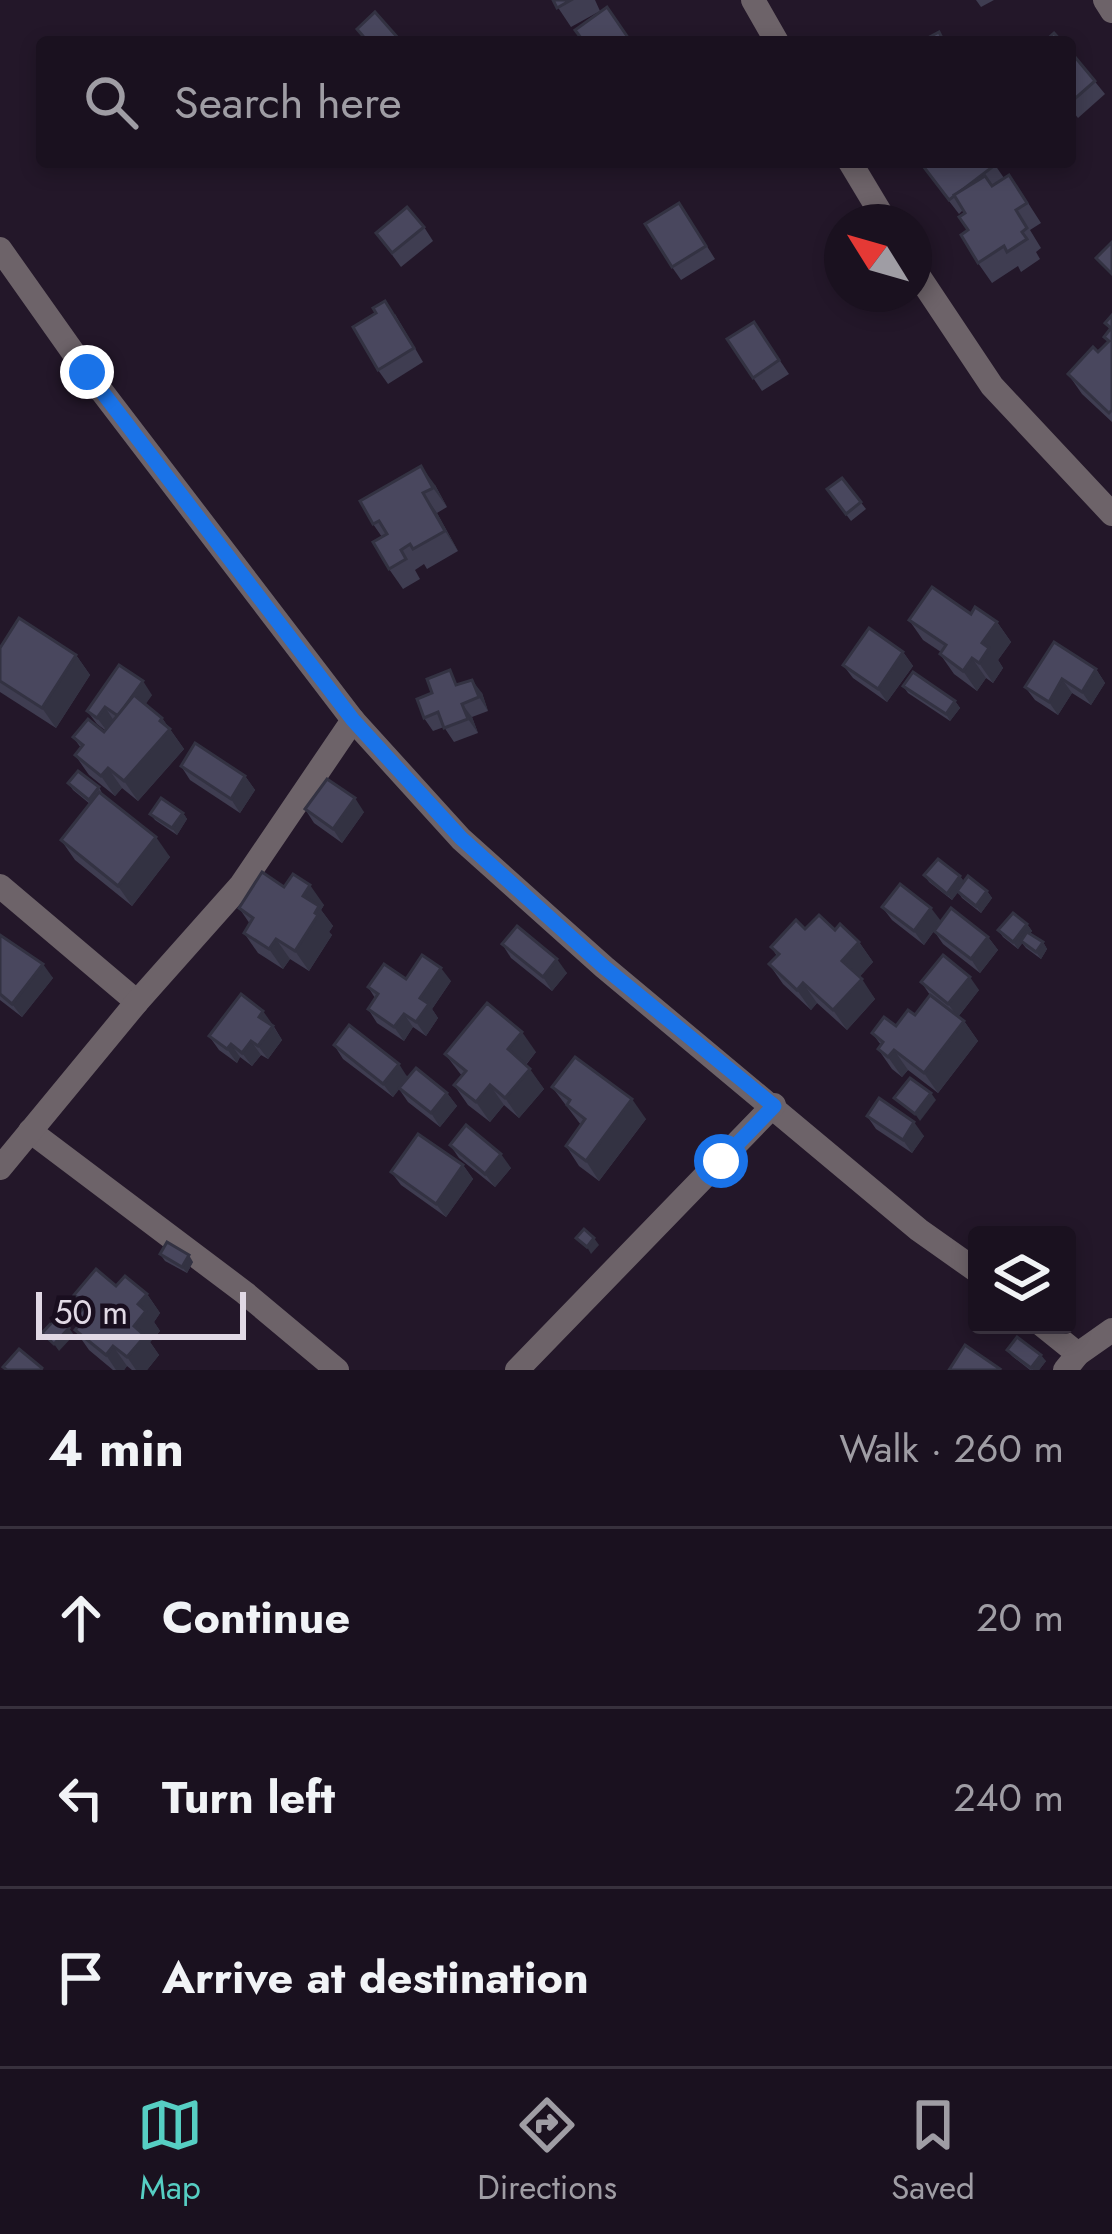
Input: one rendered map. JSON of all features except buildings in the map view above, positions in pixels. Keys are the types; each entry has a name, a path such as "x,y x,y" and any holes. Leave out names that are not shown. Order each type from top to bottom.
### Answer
{"street":[{"path":"753,0 774,36"},
{"path":"1106,0 1112,11"},
{"path":"854,168 875,204"},
{"path":"0,249 87,372 353,720 461,838 604,967 919,1230 968,1265"},
{"path":"932,296 992,386 1112,514"},
{"path":"0,1168 241,885 353,720"},
{"path":"0,886 137,1002"},
{"path":"517,1370 774,1106"},
{"path":"30,1131 245,1293 337,1370"},
{"path":"1059,1334 1092,1351"}],"route":[{"path":"87,372 353,720 461,838 604,967 774,1106 721,1161"}]}
